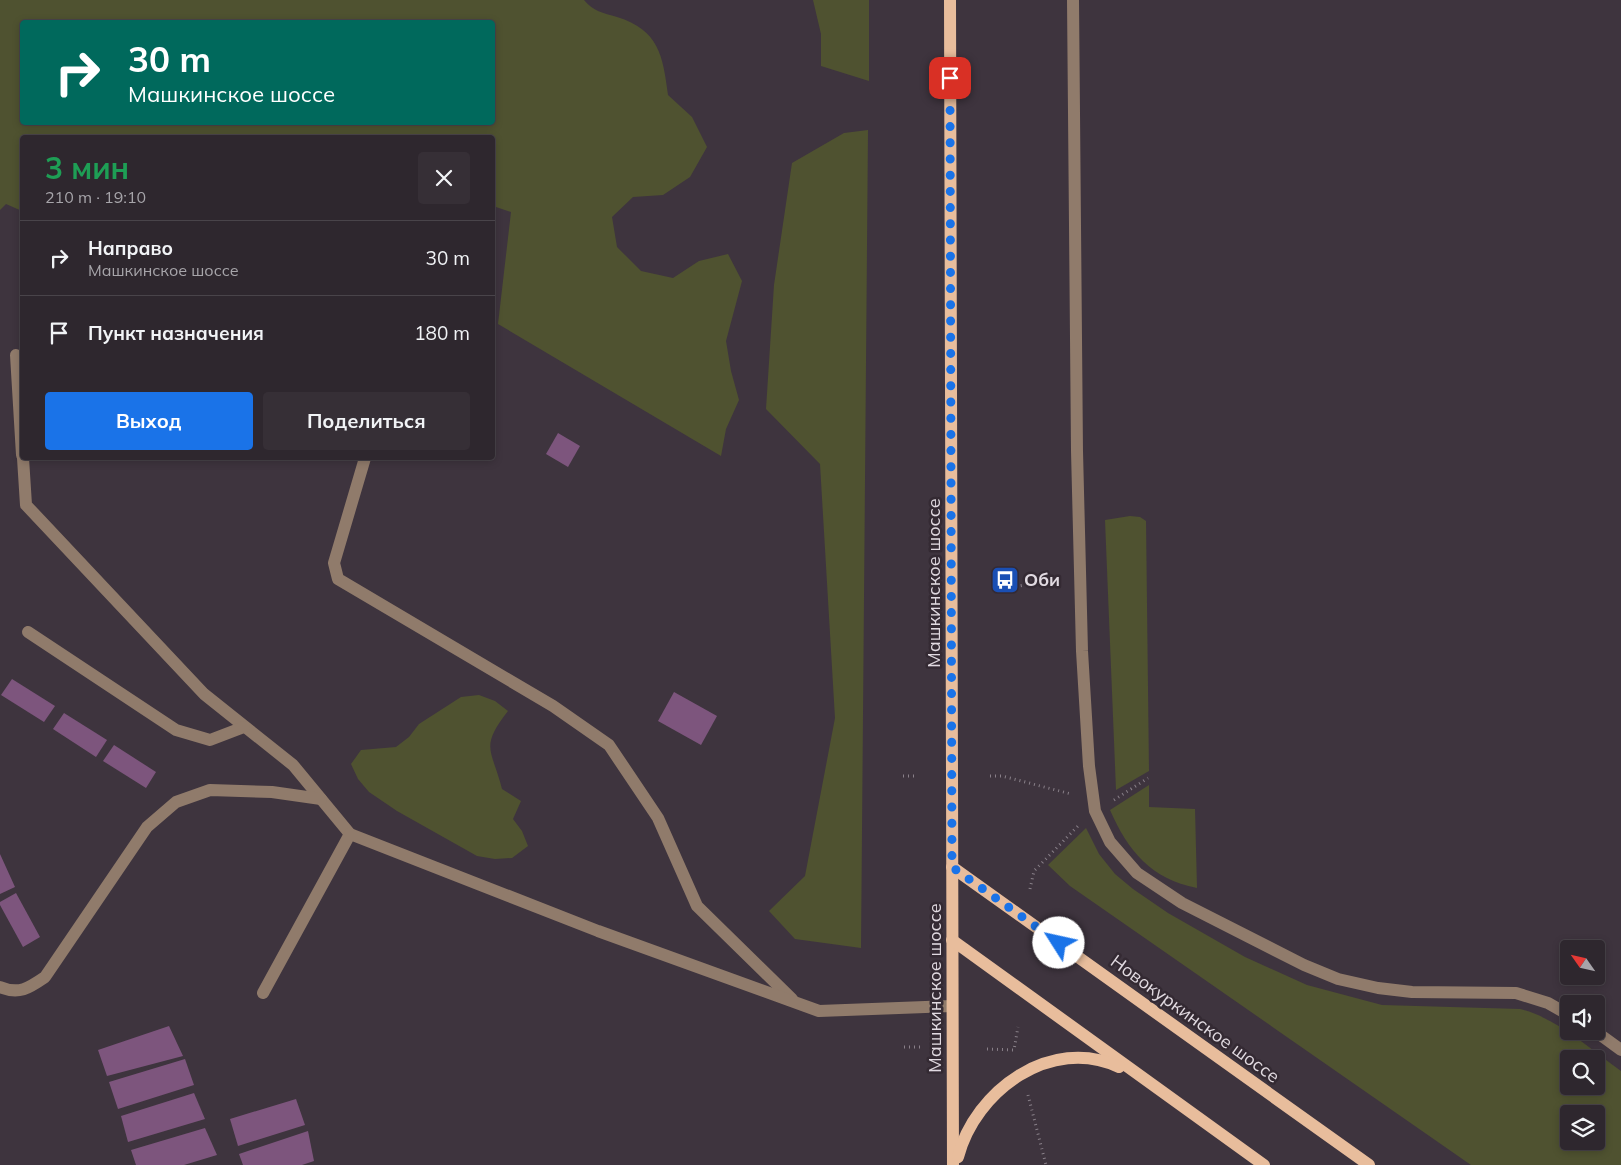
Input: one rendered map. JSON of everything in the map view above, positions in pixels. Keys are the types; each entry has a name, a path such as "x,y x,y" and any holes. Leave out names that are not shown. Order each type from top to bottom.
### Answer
{"main road":[{"name":"Машкинское шоссе","path":"950,0 954,1165"},
{"name":"Новокуркинское шоссе","path":"952,867 1369,1165"},
{"path":"952,940 1138,1076 1264,1165"},
{"path":"954,1165 962,1141 988,1102 1020,1073 1055,1060 1077,1058 1096,1059 1115,1065 1138,1076"}],"lane":[{"path":"1074,0 1080,577 1088,766 1095,811 1110,842 1137,873 1182,903 1304,965 1338,979 1378,988 1412,992 1516,993 1548,1003 1560,1010"},
{"path":"16,355 20,413"},
{"path":"23,460 26,506 204,694 292,765 350,834 598,931 819,1011 952,1006"},
{"path":"364,460 334,563 338,580 553,706 609,745 658,818 697,906 795,1002"},
{"path":"28,632 176,730 210,740 244,727"},
{"path":"0,987 12,992 29,988 45,977 146,827 176,802 210,790 272,792 321,799"},
{"path":"263,993 350,834"},
{"path":"1605,1038 1621,1050"}],"path":[{"path":"1001,589 1060,579"},
{"path":"903,776 917,776"},
{"path":"990,776 1002,776 1094,800"},
{"path":"1111,801 1148,778"},
{"path":"1030,889 1034,871 1057,845 1082,822"},
{"path":"987,1049 1014,1050 1018,1027"},
{"path":"904,1047 921,1048"},
{"path":"1027,1092 1046,1165"}],"green space":[{"path":"0,0 584,0 591,7 599,11 631,22 650,37 661,57 668,95 692,117 707,147 690,177 663,195 633,197 612,217 617,247 641,271 673,278 699,261 728,254 742,281 726,341 731,371 739,400 726,429 721,456 498,324 511,212 495,207 495,135 20,135 20,210 6,204 0,210"},
{"path":"813,0 869,0 869,81 821,66 821,34"},
{"path":"868,130 861,948 795,939 769,911 805,876 835,718 820,464 766,409 774,285 792,163 844,133"},
{"path":"1130,516 1140,517 1146,521 1149,771 1116,790 1105,520"},
{"path":"479,695 495,701 508,711 493,733 490,749 502,789 521,801 513,819 522,831 528,846 512,858 495,859 477,856 397,811 369,792 358,779 351,764 361,750 396,747 409,737 419,724 461,697"},
{"path":"1149,785 1149,807 1195,809 1197,888 1167,878 1143,861 1125,838 1110,810"},
{"path":"1086,828 1099,854 1115,874 1133,889 1168,913 1245,957 1307,985 1382,1005 1520,1009 1547,1019 1560,1027 1560,1040 1580,1040 1593,1050 1560,1050 1560,1095 1605,1095 1605,1059 1621,1071 1621,1165 1471,1165 1070,886 1048,865"}],"building":[{"path":"558,433 580,446 568,467 546,454"},
{"path":"12,679 55,706 44,722 1,695"},
{"path":"674,692 717,716 701,745 658,721"},
{"path":"64,713 107,740 96,757 53,729"},
{"path":"114,745 156,772 146,788 103,761"},
{"path":"0,854 15,887 0,894"},
{"path":"16,893 40,937 23,947 0,905 0,902"},
{"path":"169,1026 183,1056 107,1076 98,1050"},
{"path":"185,1059 194,1085 118,1109 109,1082"},
{"path":"194,1093 205,1119 128,1142 121,1116"},
{"path":"296,1099 305,1125 238,1146 230,1119"},
{"path":"205,1128 217,1155 184,1165 136,1165 131,1150"},
{"path":"308,1131 314,1161 302,1165 243,1165 239,1154"}],"place":[{"name":"Оби","path":"1005,580"}],"route":[{"path":"950,78 952,867 1059,943"}]}
